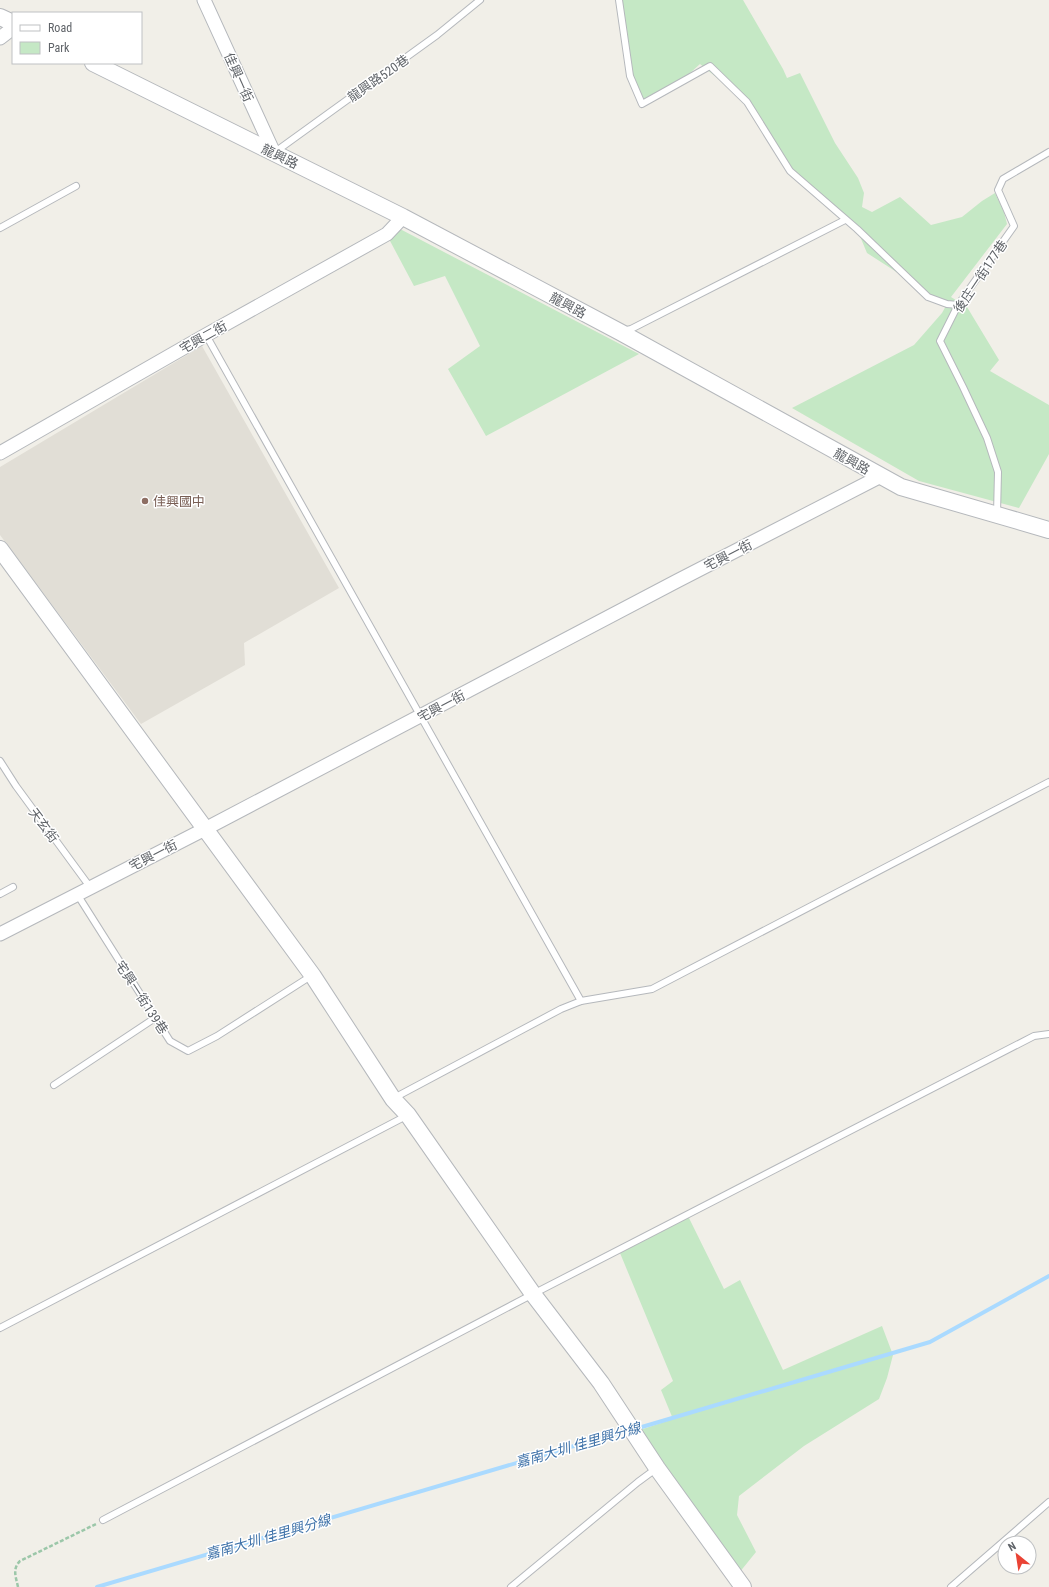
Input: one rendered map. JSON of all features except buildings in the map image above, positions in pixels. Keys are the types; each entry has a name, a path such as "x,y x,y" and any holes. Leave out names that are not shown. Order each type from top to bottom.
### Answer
{"street":[{"name":"佳興一街","path":"204,0 274,153"},
{"path":"0,17 12,23"},
{"path":"0,38 12,29"},
{"name":"龍興路","path":"95,64 403,217 620,332 901,487 1049,530"},
{"name":"宅興二街","path":"0,453 206,335 387,234 403,217"},
{"name":"宅興一街","path":"0,934 205,829 881,476"},
{"path":"0,549 313,976 393,1099 408,1115 533,1294 601,1383 657,1468 743,1587"}],"lane":[{"name":"龍興路520巷","path":"274,153 438,35 480,0"},
{"path":"619,0 630,76 642,104 710,66 747,102 790,171 884,254 928,297 947,304 958,305"},
{"name":"後庄一街177巷","path":"997,514 998,472 987,438 940,341 958,305 1014,226 998,190 1003,179 1049,152"},
{"path":"0,228 76,186"},
{"path":"620,332 631,329 845,220"},
{"path":"206,335 581,1001"},
{"name":"天玄街","path":"0,761 16,786 90,887"},
{"path":"393,1099 560,1010 581,1001 652,989 1049,782"},
{"path":"0,894 13,887"},
{"name":"宅興一街139巷","path":"77,894 170,1041 188,1051 217,1036 313,976"},
{"path":"54,1085 155,1018"},
{"path":"103,1520 533,1294 1034,1036 1049,1034"},
{"path":"0,1328 408,1115"},
{"path":"510,1587 657,1468"},
{"path":"951,1587 1049,1502"}],"path":[{"path":"18,1587 14,1572 20,1561 103,1520"}],"shaded area":[{"name":"佳興國中","path":"202,346 339,588 244,643 245,665 141,724 0,535 0,467"}],"green space":[{"path":"619,0 743,0 787,78 800,73 835,143 858,178 864,193 862,207 872,212 900,197 931,225 962,217 995,193 1004,212 1007,224 951,297 967,307 999,360 990,371 1049,405 1049,454 1019,508 919,481 792,408 914,345 942,313 947,304 928,297 909,280 867,253 857,229 790,171 747,102 700,64 679,83 642,104 630,76"},
{"path":"400,229 639,354 486,436 448,369 480,346 445,276 414,286 389,239"},
{"path":"688,1216 724,1289 740,1280 783,1370 882,1326 893,1355 887,1378 879,1399 804,1446 739,1496 737,1515 756,1552 739,1573 637,1431 673,1419 661,1390 673,1381 620,1253"}],"waterway":[{"name":"嘉南大圳 佳里興分線","path":"635,1429 930,1342 1049,1276"},
{"name":"嘉南大圳 佳里興分線","path":"97,1587 628,1430"}],"place":[{"name":"佳興國中","path":"145,501"}]}
